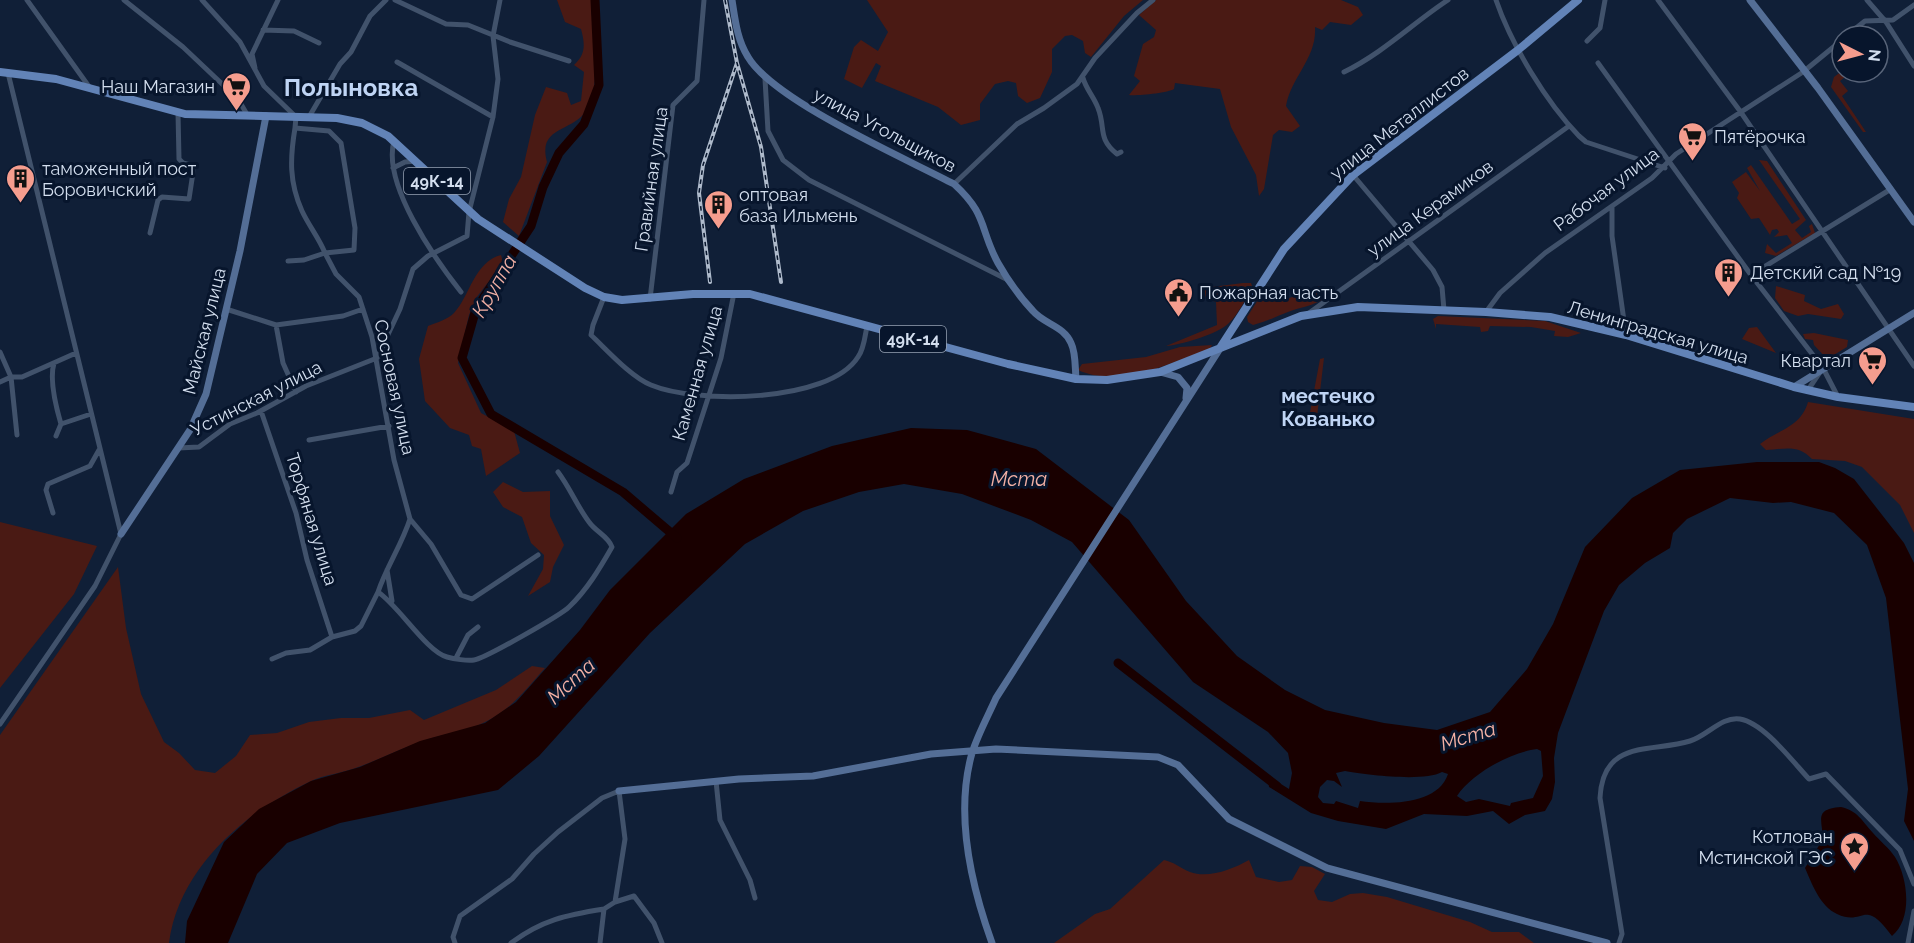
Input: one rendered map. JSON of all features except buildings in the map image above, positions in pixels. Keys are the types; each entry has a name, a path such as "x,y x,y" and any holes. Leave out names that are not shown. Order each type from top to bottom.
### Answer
{"main road":[{"name":"улица Металлистов","path":"1219,350 1284,249 1353,175 1518,50 1578,0"},
{"name":"49К-14","path":"4,72 56,79 178,113 337,118 362,123 379,130 394,141 469,212 585,288 604,297 622,300 734,293 781,300 1008,364 1076,379 1107,380 1160,372 1219,350"},
{"name":"Ленинградская улица","path":"1219,350 1307,314 1358,307 1550,317 1626,336 1794,387 1838,397 1914,407"}],"street":[{"path":"27,0 91,89"},
{"path":"124,0 183,47 238,99 248,116"},
{"path":"202,0 240,42 264,86 296,117 295,128 329,131 337,136 341,143 355,228 354,250 325,253 304,260 288,261"},
{"path":"256,72 252,54 278,0"},
{"path":"309,117 340,64 351,52 370,16 386,0"},
{"path":"394,0 446,24 468,26 569,61"},
{"path":"377,358 386,334 400,309 413,269 432,255 467,236 469,212 494,117 498,79 493,36 500,0"},
{"name":"Гравийная улица","path":"650,299 673,105 697,81 704,0"},
{"name":"улица Угольщиков","path":"732,0 738,36 747,56 765,79 802,104 954,184 980,213 997,262 1010,281 1034,313 1065,332 1072,344 1076,379"},
{"path":"954,184 1017,124 1077,84 1095,58 1137,13 1153,0"},
{"path":"1344,72 1382,51 1424,16 1448,0"},
{"path":"1496,0 1518,50 1569,126 1586,142 1662,168 1676,170"},
{"path":"1587,41 1600,28 1605,0"},
{"path":"1658,0 1740,111 1821,233 1890,327 1914,366"},
{"path":"1750,0 1914,222"},
{"path":"1867,0 1886,22 1914,66"},
{"path":"1861,24 1865,21 1893,20 1914,5"},
{"path":"263,30 294,31 319,43"},
{"name":"Рабочая улица","path":"1486,312 1500,293 1532,264 1612,207 1662,168 1676,154 1740,111 1750,108 1803,72 1830,50"},
{"path":"397,62 494,117"},
{"path":"1598,63 1668,163 1676,170 1751,275 1823,368 1838,397"},
{"path":"0,724 95,586 121,534 4,72"},
{"path":"1083,78 1086,90 1098,108 1106,145 1117,154 1121,152"},
{"path":"765,79 768,131 783,160 809,180 1010,281"},
{"path":"1077,84 1086,90"},
{"path":"150,232 158,200 162,197 189,199 194,166 179,159 178,113"},
{"name":"Майская улица","path":"121,534 190,430 206,394 266,116"},
{"name":"улица Керамиков","path":"1307,314 1569,126"},
{"name":"Сосновая улица","path":"295,128 290,159 292,185 303,213 336,274 359,297 377,358 394,460 410,519 431,544 461,595 472,599 538,555"},
{"path":"394,141 391,152 393,168 421,236 432,255 461,292"},
{"path":"393,168 405,162 417,161"},
{"path":"1353,175 1409,241 1442,287 1444,310"},
{"path":"1751,275 1891,189"},
{"path":"1612,207 1610,218 1626,336"},
{"name":"Каменная улица","path":"670,492 677,472 687,463 721,358 734,293"},
{"path":"604,297 591,335 618,361 650,385 727,398 774,394 832,379 858,358 867,326"},
{"path":"226,309 276,325 343,316 363,309"},
{"path":"1794,387 1914,313"},
{"path":"276,325 283,363 296,392"},
{"path":"992,943 979,908 968,843 967,779 973,752 996,698 1077,575 1133,482 1219,350"},
{"path":"0,352 11,377 17,435"},
{"path":"0,381 11,377 22,377 76,353"},
{"name":"Устинская улица","path":"177,448 199,447 230,424 261,411 296,392 377,358"},
{"path":"54,363 52,370 56,406 61,424 56,436"},
{"path":"1808,390 1823,368"},
{"path":"1160,372 1178,377 1187,388 1186,400"},
{"name":"Торфяная улица","path":"261,411 296,513 307,560 332,637"},
{"path":"61,424 92,414"},
{"path":"309,440 389,426"},
{"path":"53,513 46,490 48,484 90,466 100,448"},
{"path":"378,591 392,601 436,650 446,657 474,660 488,656 560,615 585,589 612,547 610,541 589,522 572,490 558,472"},
{"path":"272,660 286,653 310,650 332,637 355,631 361,626 386,568 405,537 410,519"},
{"path":"386,568 392,601"},
{"path":"456,658 468,635 478,627"},
{"path":"1619,943 1622,934 1600,798 1601,783 1611,765 1623,755 1649,746 1690,742 1726,720 1740,719 1769,738 1809,779 1826,774 1900,850 1914,884"},
{"path":"454,943 453,938 460,916 513,879 534,854 558,832 602,798 619,791 716,781 813,776 931,754 996,749 1158,757 1178,765 1229,819 1327,868 1607,943"},
{"path":"716,781 720,820 750,880 755,898"},
{"path":"615,902 625,839 619,791"},
{"path":"511,943 528,930 555,917 604,909 615,902 634,896 654,923 663,943"},
{"path":"600,943 604,909"},
{"path":"1908,943 1914,911"}],"shaded area":[{"path":"557,0 591,0 595,83 592,97 581,117 552,135 547,141 545,150 547,162 519,236 503,222 509,199 521,177 535,115 546,87 567,93 571,105 581,101 584,72 574,65 583,53 581,29 565,22"},
{"path":"867,0 1143,0 1124,16 1091,57 1085,53 1083,41 1072,35 1065,36 1052,49 1052,72 1040,98 1027,103 1018,96 1016,83 1008,81 995,84 980,104 980,120 961,125 938,107 875,81 881,66 876,63 862,88 844,79 854,47 861,40 878,51 888,32"},
{"path":"1156,0 1341,0 1358,7 1363,15 1351,25 1330,22 1322,30 1315,27 1312,48 1286,106 1300,126 1292,132 1279,130 1273,135 1264,189 1259,196 1256,175 1231,127 1220,89 1175,83 1174,89 1171,90 1129,95 1140,81 1134,76 1143,44 1154,37 1156,30 1139,15"},
{"path":"1832,84 1842,84 1848,91 1842,96 1866,132 1863,132 1831,87"},
{"path":"1759,160 1767,161 1806,220 1795,230 1802,238 1811,232 1809,226 1812,224 1815,233 1776,256 1765,253 1767,244 1776,253 1792,243 1787,235 1774,237 1779,232 1777,229 1772,230 1770,235 1759,218 1751,219 1737,198 1739,193 1732,182 1746,172 1760,191 1747,168 1751,165 1792,224 1800,219"},
{"path":"501,255 503,263 476,298 469,315 458,363 481,413 514,431 520,453 486,476 481,449 472,446 469,435 450,428 425,401 419,359 428,326 454,313 478,272 492,259"},
{"path":"1251,283 1252,286 1239,311 1224,327 1199,338 1166,346 1217,325 1216,302 1206,298 1204,288"},
{"path":"1319,286 1325,298 1320,301 1258,324 1253,325 1248,322 1247,317 1263,292 1282,289 1287,299"},
{"path":"1776,286 1805,295 1804,301 1821,309 1838,304 1844,314 1841,319 1808,314 1798,316 1784,311 1775,298"},
{"path":"1438,316 1545,321 1581,333 1568,337 1554,336 1555,331 1531,327 1490,326 1488,331 1481,332 1480,327 1436,324 1436,329 1433,319"},
{"path":"1757,327 1776,353 1742,339 1749,328"},
{"path":"1814,333 1848,340 1847,347 1827,359 1814,345 1813,340 1805,339 1803,334"},
{"path":"1212,345 1210,349 1145,372 1111,377 1078,370 1082,364 1146,357 1180,347"},
{"path":"1324,358 1316,425 1312,427 1308,423 1320,359"},
{"path":"1808,402 1914,419 1914,533 1900,505 1862,467 1845,461 1812,459 1796,449 1766,450 1760,444 1794,423 1805,410"},
{"path":"503,482 523,492 550,491 550,516 564,545 553,567 550,582 528,596 543,569 544,555 531,543 522,517 503,507 493,492"},
{"path":"0,522 97,546 74,594 0,688"},
{"path":"118,567 126,628 141,694 164,742 179,753 195,770 215,773 236,756 250,735 277,733 309,722 341,718 369,718 410,710 424,720 496,690 532,666 545,668 511,705 485,722 420,742 355,768 315,779 261,810 218,846 201,867 186,891 175,916 169,943 0,943 0,735"},
{"path":"1164,860 1190,872 1212,874 1236,867 1249,860 1256,877 1279,882 1292,880 1300,866 1312,867 1325,874 1314,891 1318,900 1332,902 1350,894 1363,893 1387,897 1470,922 1492,932 1519,932 1534,943 1054,943 1095,914 1110,909"}],"water":[{"name":"Мста","path":"911,428 967,430 1036,449 1129,520 1186,601 1237,656 1285,690 1325,710 1384,723 1437,730 1490,712 1527,669 1553,624 1585,547 1632,498 1680,470 1757,462 1819,462 1854,479 1904,543 1914,563 1914,841 1904,821 1908,789 1886,598 1867,545 1834,513 1791,502 1773,503 1730,498 1687,519 1673,533 1670,548 1645,563 1619,585 1604,611 1558,733 1554,758 1555,782 1552,799 1545,811 1525,815 1509,824 1493,811 1467,816 1424,814 1386,829 1338,821 1311,813 1269,787 1268,776 1289,789 1292,773 1288,753 1268,732 1193,682 1072,542 1031,520 962,494 904,484 859,492 803,511 745,544 650,633 539,756 498,790 340,823 287,843 257,874 228,943 185,943 187,921 224,842 259,809 311,781 360,767 420,741 485,723 516,702 580,630 610,590 686,514 744,479 832,446","holes":["1537,749 1541,751 1543,776 1533,798 1511,803 1510,806 1479,799 1466,802 1457,796 1472,780 1493,765 1504,759","1345,771 1395,777 1422,777 1442,772 1448,774 1434,792 1410,801 1384,803 1360,801 1358,808 1336,801 1334,804 1323,803 1318,797 1320,787 1327,780 1334,781 1342,787 1336,773"]},
{"name":"Котлован Мстинской ГЭС","path":"1841,807 1859,817 1893,854 1903,876 1906,909 1899,929 1892,936 1882,924 1869,915 1846,917 1831,910 1817,894 1805,868 1823,839 1821,821 1823,813 1832,808"}],"waterway":[{"name":"Круппа","path":"595,0 599,85 584,124 559,153 543,187 531,226 476,309 462,358 491,414 623,492 677,538"},
{"path":"1118,663 1277,786"}],"railway":[{"path":"725,0 737,63 761,147 781,282"},
{"path":"710,282 699,193 703,165 737,63"}],"place":[{"name":"Наш Магазин","path":"236,112"},
{"name":"Пятёрочка","path":"1693,162"},
{"name":"таможенный пост Боровичский","path":"21,204"},
{"name":"оптовая база Ильмень","path":"718,230"},
{"name":"Детский сад №19","path":"1729,298"},
{"name":"Пожарная часть","path":"1178,318"},
{"name":"Квартал","path":"1872,386"},
{"name":"Котлован Мстинской ГЭС","path":"1854,872"}],"district":[{"name":"Полыновка","path":"351,87"},
{"name":"местечко Кованько","path":"1328,408"}]}
